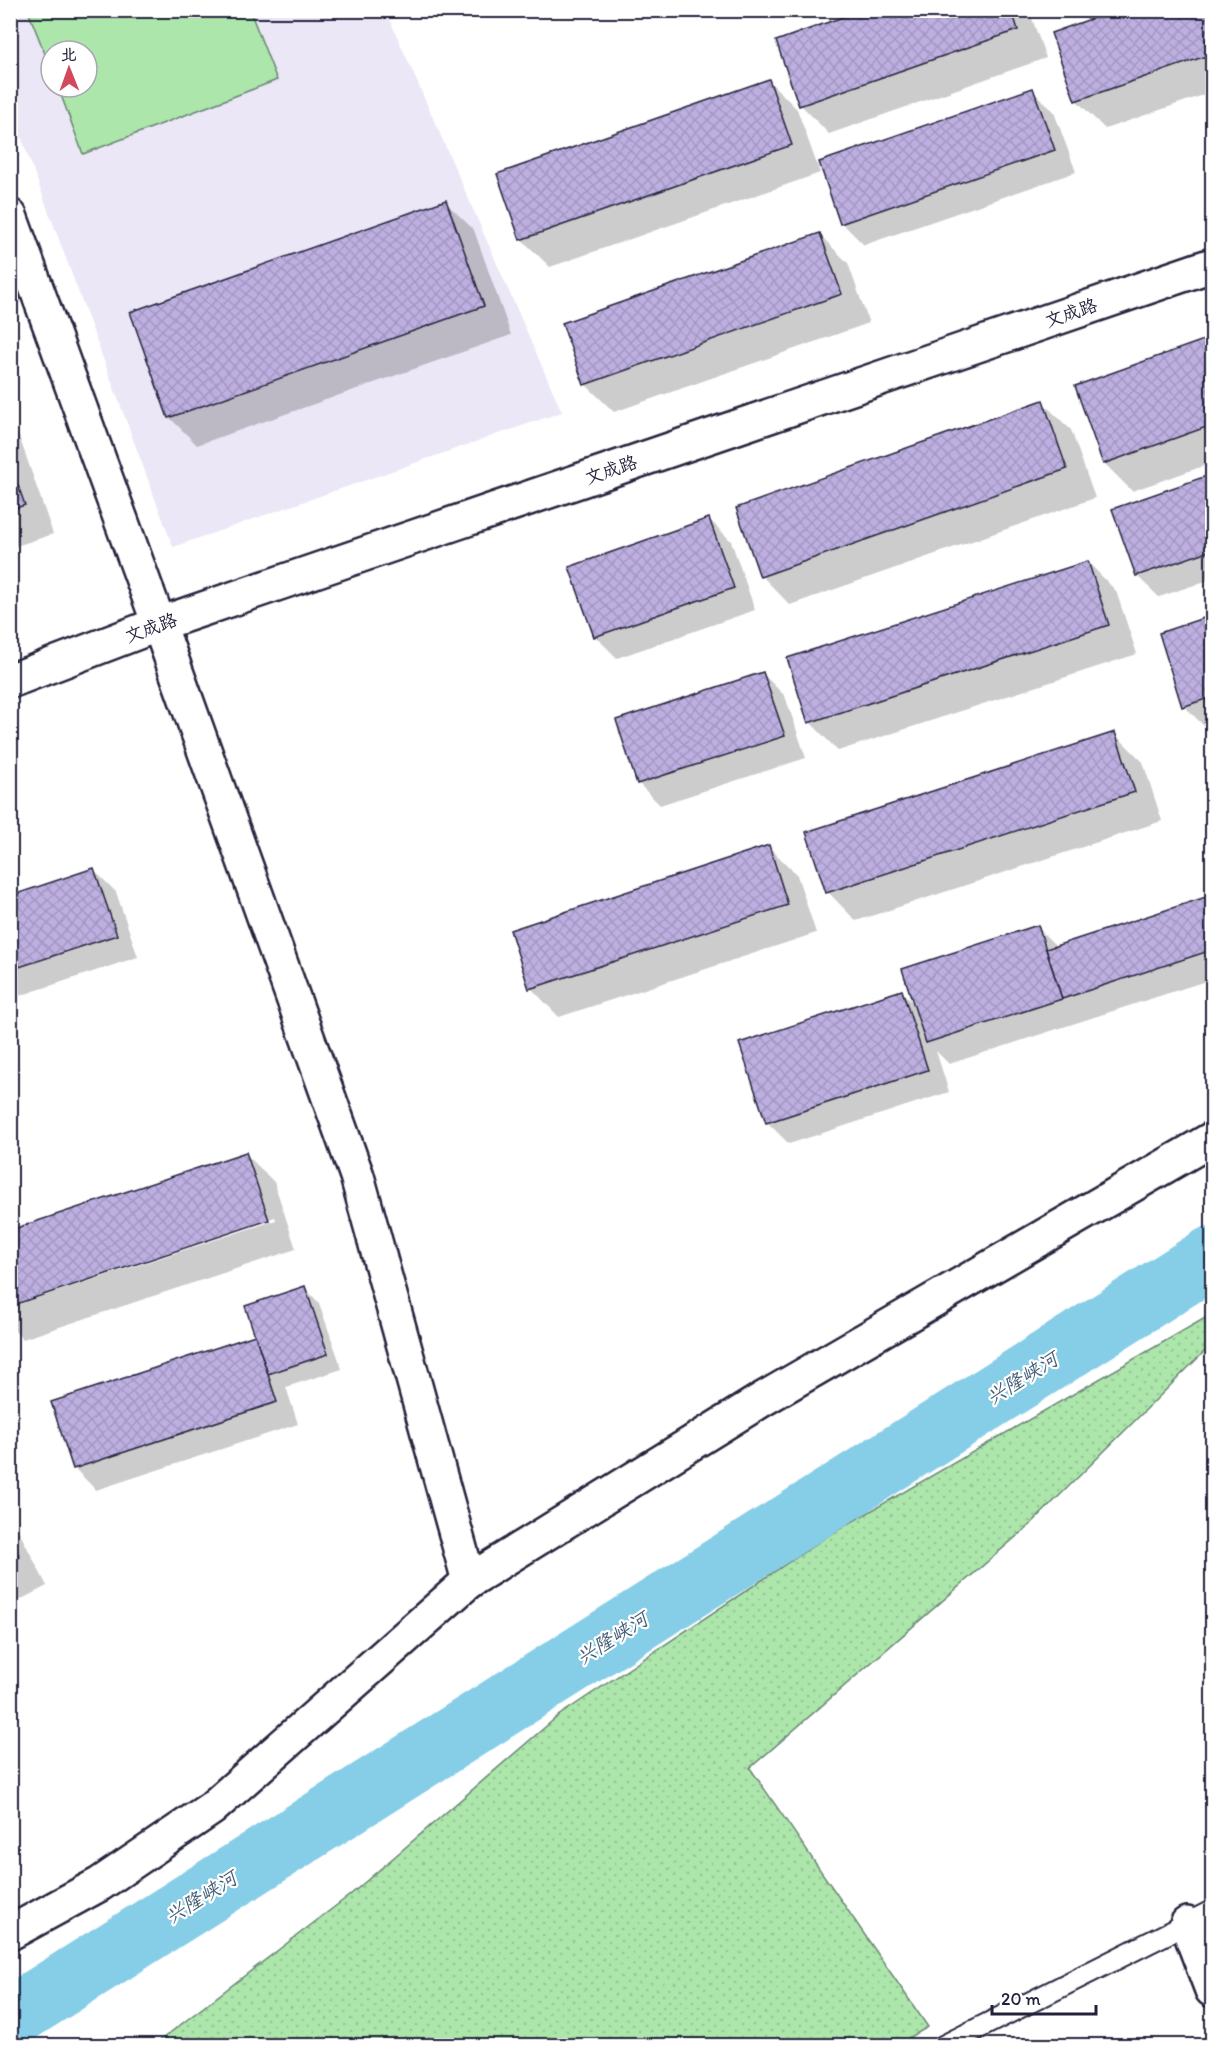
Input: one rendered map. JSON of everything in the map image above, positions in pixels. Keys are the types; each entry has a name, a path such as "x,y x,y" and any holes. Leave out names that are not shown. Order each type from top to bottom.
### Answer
{"street":[{"path":"10,216 357,1176 469,1581"},
{"name":"文成路","path":"10,681 159,624 1212,265"},
{"path":"10,1933 100,1884 212,1808 469,1581 763,1400 1212,1139"},
{"path":"1200,1917 1212,1990"}],"lane":[{"path":"943,2046 1200,1917"}],"shaded area":[{"path":"11,11 386,11 562,412 173,547 11,110"}],"green space":[{"path":"28,11 250,11 277,80 83,154 62,99 99,99 99,39 39,39"},
{"path":"1212,1314 1212,1344 1032,1523 750,1768 928,2027 895,2046 154,2045 350,1895 558,1716 831,1534"}],"building":[{"path":"862,10 1012,10 1018,30 799,106 776,41"},
{"path":"1116,10 1212,10 1212,54 1075,101 1051,33"},
{"path":"769,79 792,145 520,240 497,174"},
{"path":"1033,88 1055,150 840,224 819,162"},
{"path":"446,200 484,306 168,418 130,312"},
{"path":"820,233 842,294 584,385 562,323"},
{"path":"1212,337 1212,425 1103,464 1075,386"},
{"path":"1043,400 1067,469 760,577 736,508"},
{"path":"10,463 25,505 10,510"},
{"path":"1212,474 1212,550 1136,576 1112,509"},
{"path":"709,518 734,588 594,637 569,567"},
{"path":"1088,561 1109,625 808,723 787,658"},
{"path":"1212,615 1212,697 1182,707 1159,633"},
{"path":"763,672 785,736 637,784 616,720"},
{"path":"1115,732 1135,792 826,893 806,832"},
{"path":"769,845 788,905 529,989 510,930"},
{"path":"94,868 117,935 10,970 10,896"},
{"path":"1212,895 1212,950 1062,999 1046,949"},
{"path":"1038,925 1062,999 926,1043 902,969"},
{"path":"902,990 928,1070 766,1123 739,1043"},
{"path":"246,1152 269,1220 10,1306 10,1230"},
{"path":"305,1286 328,1354 268,1374 245,1306"},
{"path":"255,1335 277,1402 73,1469 51,1402"},
{"path":"10,1539 20,1557 10,1562"}],"waterway":[{"name":"兴隆峡河","path":"10,2018 1212,1257"}]}
